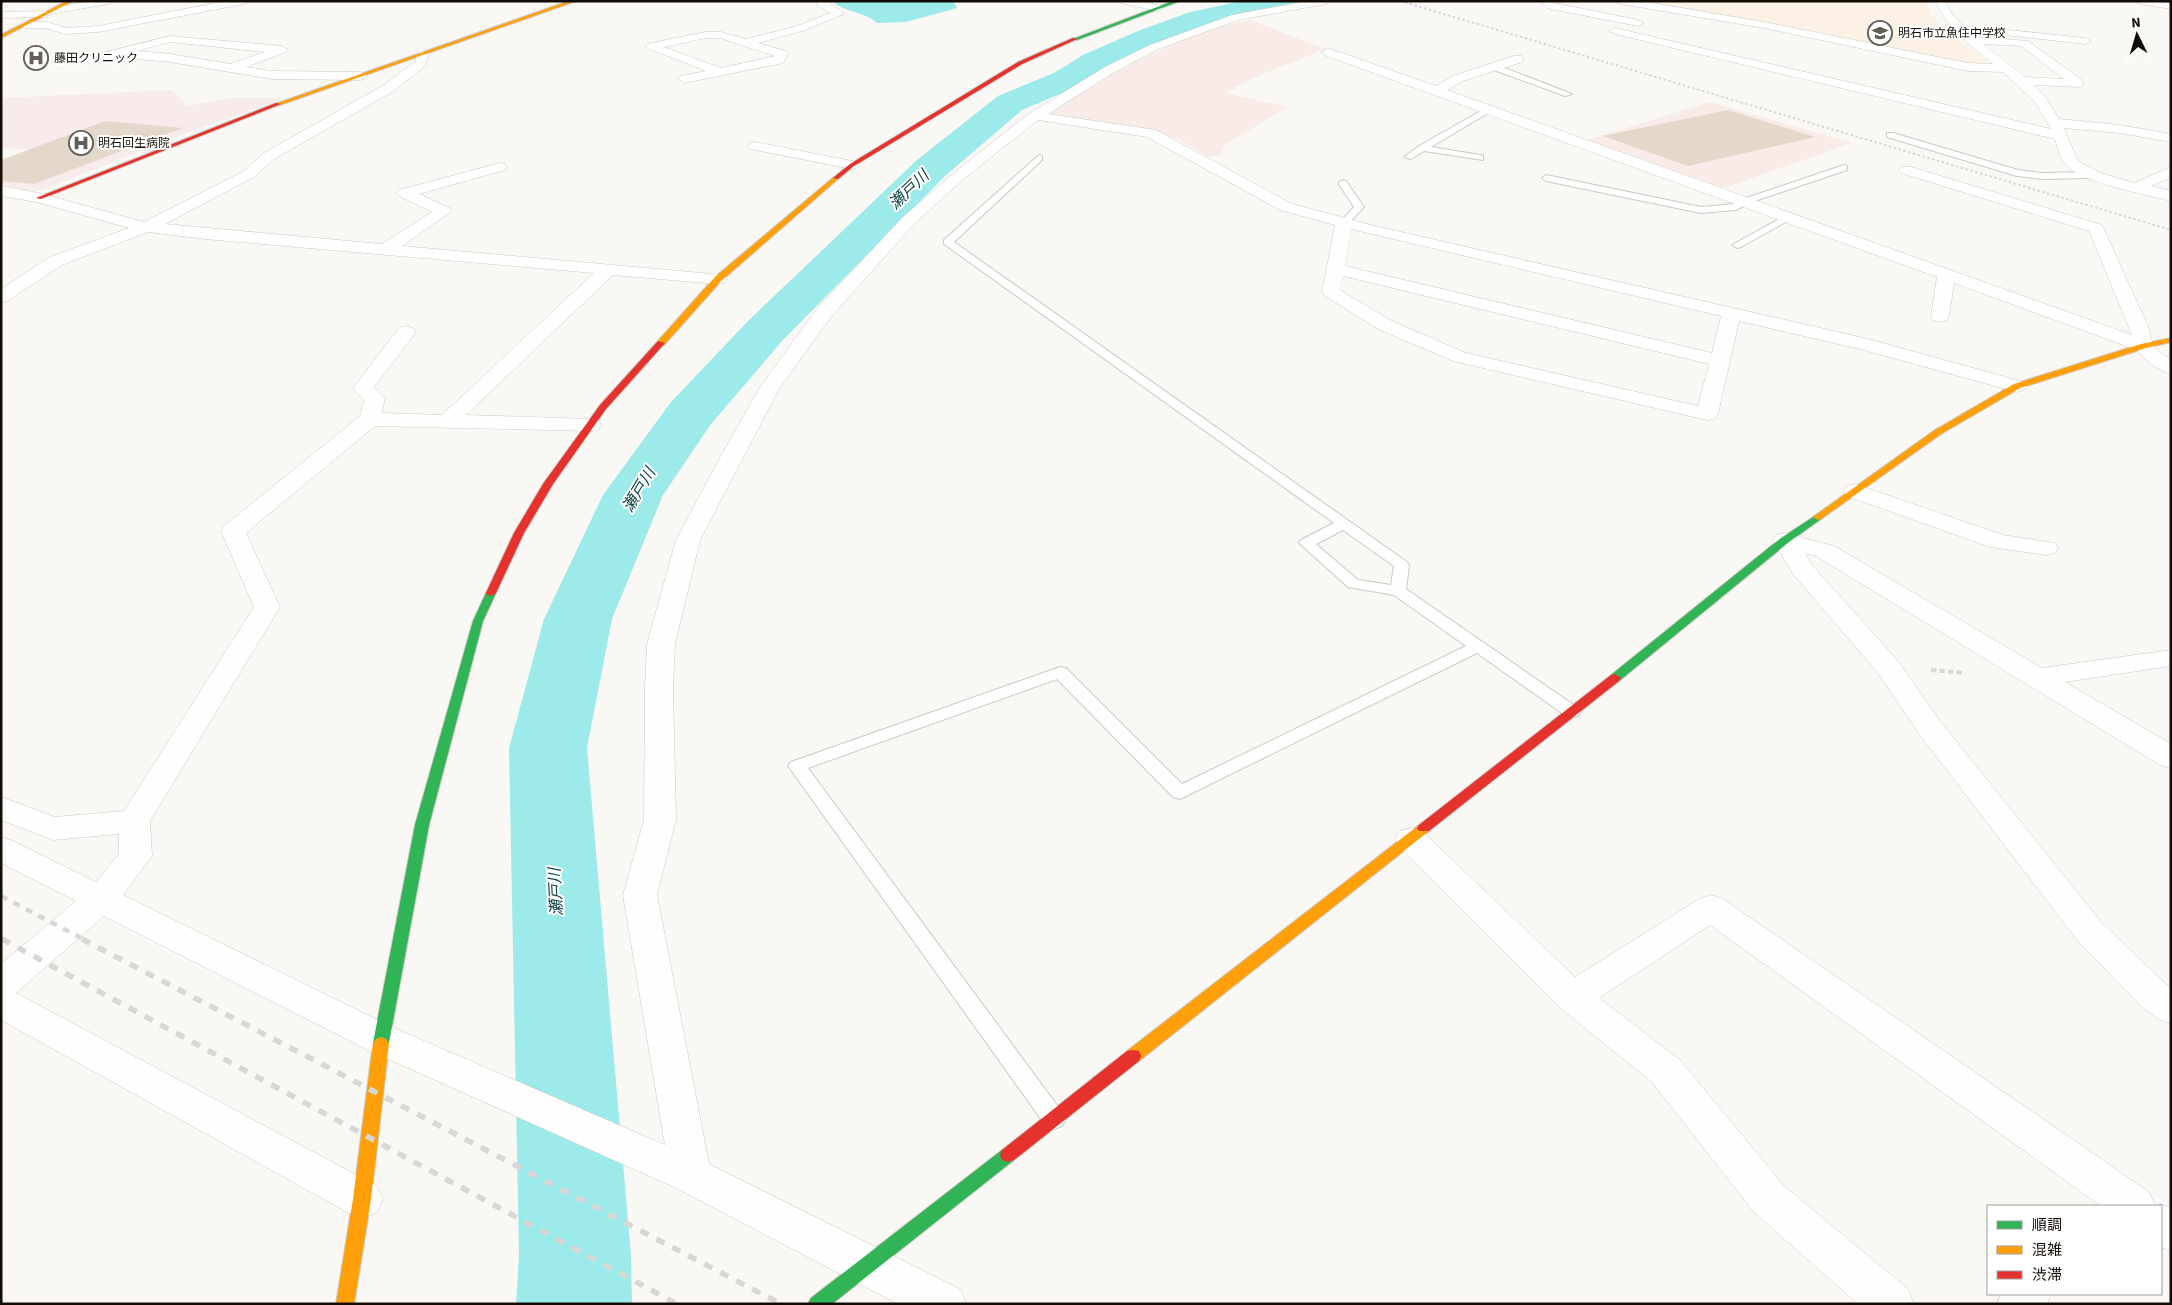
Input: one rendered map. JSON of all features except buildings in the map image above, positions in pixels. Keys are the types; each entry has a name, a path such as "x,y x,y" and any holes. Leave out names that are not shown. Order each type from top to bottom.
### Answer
{"street":[{"path":"5,34 71,1"},
{"path":"1,15 49,12 108,1"},
{"path":"188,1 205,8"},
{"path":"26,25 47,24 64,30 79,31 244,1"},
{"path":"9,210 258,111 574,1"},
{"path":"745,43 801,28 839,14 822,4 822,1"},
{"path":"1124,1 1158,8"},
{"path":"345,1304 362,1199 381,1039 422,825 478,621 519,533 548,484 603,406 718,279 852,164 1020,63 1091,32 1178,1"},
{"path":"691,1175 640,895 660,820 660,644 688,540 769,389 823,314 909,220 961,174 1035,116 1109,70 1154,47 1236,17 1326,1"},
{"path":"1549,1 1547,2 1551,6 1582,14 1646,24"},
{"path":"1621,1 1745,22 1946,63 2008,68"},
{"path":"1940,1 1948,19 1958,30 2008,68 2040,100 2061,136 2070,162 2091,175 2171,196"},
{"path":"2141,1 2171,6"},
{"path":"1718,29 1745,22"},
{"path":"1958,30 2031,34 2086,41"},
{"path":"1615,31 2061,136"},
{"path":"684,80 779,60 782,54 721,35 706,35 651,46 720,72"},
{"path":"243,46 269,36"},
{"path":"91,60 170,39 282,50 231,68"},
{"path":"1972,40 2024,43 2078,83 2021,81"},
{"path":"1328,52 2144,346"},
{"path":"117,53 170,58 272,75 361,76"},
{"path":"1,297 56,261 146,227 249,174 270,156 389,88 422,62 422,55"},
{"path":"1438,91 1459,78 1518,59"},
{"path":"1035,116 1151,133 1286,207 1344,223 1864,344 2017,386"},
{"path":"2054,123 2120,129 2171,138"},
{"path":"755,146 852,164"},
{"path":"385,250 444,211 404,194 500,166"},
{"path":"1906,170 2096,228 2139,326 2144,346 2153,357 2171,368"},
{"path":"2137,187 2171,171"},
{"path":"1,191 39,198 146,227 205,234 718,279"},
{"path":"1344,223 1331,292 1384,325 1460,357 1707,414 1731,313"},
{"path":"448,421 609,269"},
{"path":"1335,269 1720,361"},
{"path":"1940,316 1946,274"},
{"path":"1,985 101,899 136,856 134,821 267,606 233,531 370,419 375,398 363,388 406,332"},
{"path":"817,1304 868,1266 1663,641 1785,540 1938,432 2017,386 2144,346 2171,340"},
{"path":"370,419 590,425"},
{"path":"1855,491 1999,542 2046,548"},
{"path":"1785,540 1802,569 1888,667 1930,728 2089,931 2155,997 2171,1010"},
{"path":"1785,540 1825,552 2171,758"},
{"path":"2035,678 2171,658"},
{"path":"1,808 53,829 134,821"},
{"path":"1411,839 1572,997 1666,1071 1768,1198 1892,1304"},
{"path":"1,849 381,1039 691,1175 944,1304"},
{"path":"1572,997 1711,908 2126,1204"},
{"path":"1,1002 362,1199"},
{"path":"2019,1304 2028,1295"}],"lane":[{"path":"1494,67 1568,94"},
{"path":"1408,156 1489,110"},
{"path":"1890,135 2017,173 2042,176 2091,175"},
{"path":"1422,148 1480,158"},
{"path":"1039,158 948,242 1402,566 1398,591"},
{"path":"1546,178 1701,210 1736,207 1844,168"},
{"path":"1343,183 1359,207 1344,223"},
{"path":"1737,245 1788,217"},
{"path":"1344,524 1306,543 1353,584 1398,591 1572,712"},
{"path":"1054,1119 797,766 1060,672 1180,793 1477,647"}],"path":[{"path":"1888,667 1966,673"}],"shaded area":[{"name":"明石市立魚住中学校","path":"1636,1 1927,1 1931,14 1942,28 1990,64 1947,61"},
{"path":"1250,20 1325,49 1251,79 1225,93 1288,107 1224,145 1221,155 1209,157 1176,138 1147,130 1049,114 1063,102 1112,72 1187,38 1222,26"},
{"name":"明石回生病院","path":"172,90 188,106 229,98 286,98 173,138 42,190 27,190 1,184 1,176 65,151 1,148 1,98"},
{"path":"1710,102 1852,143 1724,188 1587,140"}],"water":[{"path":"832,1 953,1 957,8 906,22 877,23"}],"waterway":[{"name":"瀬戸川","path":"574,1304 575,1255 548,748 578,619 633,495 690,414 766,330 931,168 1010,103 1065,80 1094,62 1148,37 1200,18 1284,1"}],"railway":[{"path":"1400,1 2171,230"},
{"path":"1,896 85,940"},
{"path":"2,939 677,1304"},
{"path":"82,939 781,1304"}],"traffic: fast":[{"path":"1075,39 1178,1"},
{"path":"1615,678 1785,540 1818,517"},
{"path":"381,1043 422,825 478,621 491,593"},
{"path":"817,1304 1008,1155"}],"traffic: slow":[{"path":"1,37 71,1"},
{"path":"278,104 574,1"},
{"path":"661,343 718,279 836,178"},
{"path":"1818,517 1938,432 2017,386 2144,346 2171,340"},
{"path":"1133,1056 1424,828"},
{"path":"345,1304 362,1199 381,1043"}],"traffic: jam":[{"path":"836,178 852,165 1020,63 1075,39"},
{"path":"39,198 278,104"},
{"path":"491,593 519,533 548,484 603,407 661,343"},
{"path":"1424,828 1615,678"},
{"path":"1008,1155 1133,1056"}],"place":[{"name":"明石市立魚住中学校","path":"1880,33"},
{"name":"藤田クリニック","path":"36,58"},
{"name":"明石回生病院","path":"81,143"}]}
